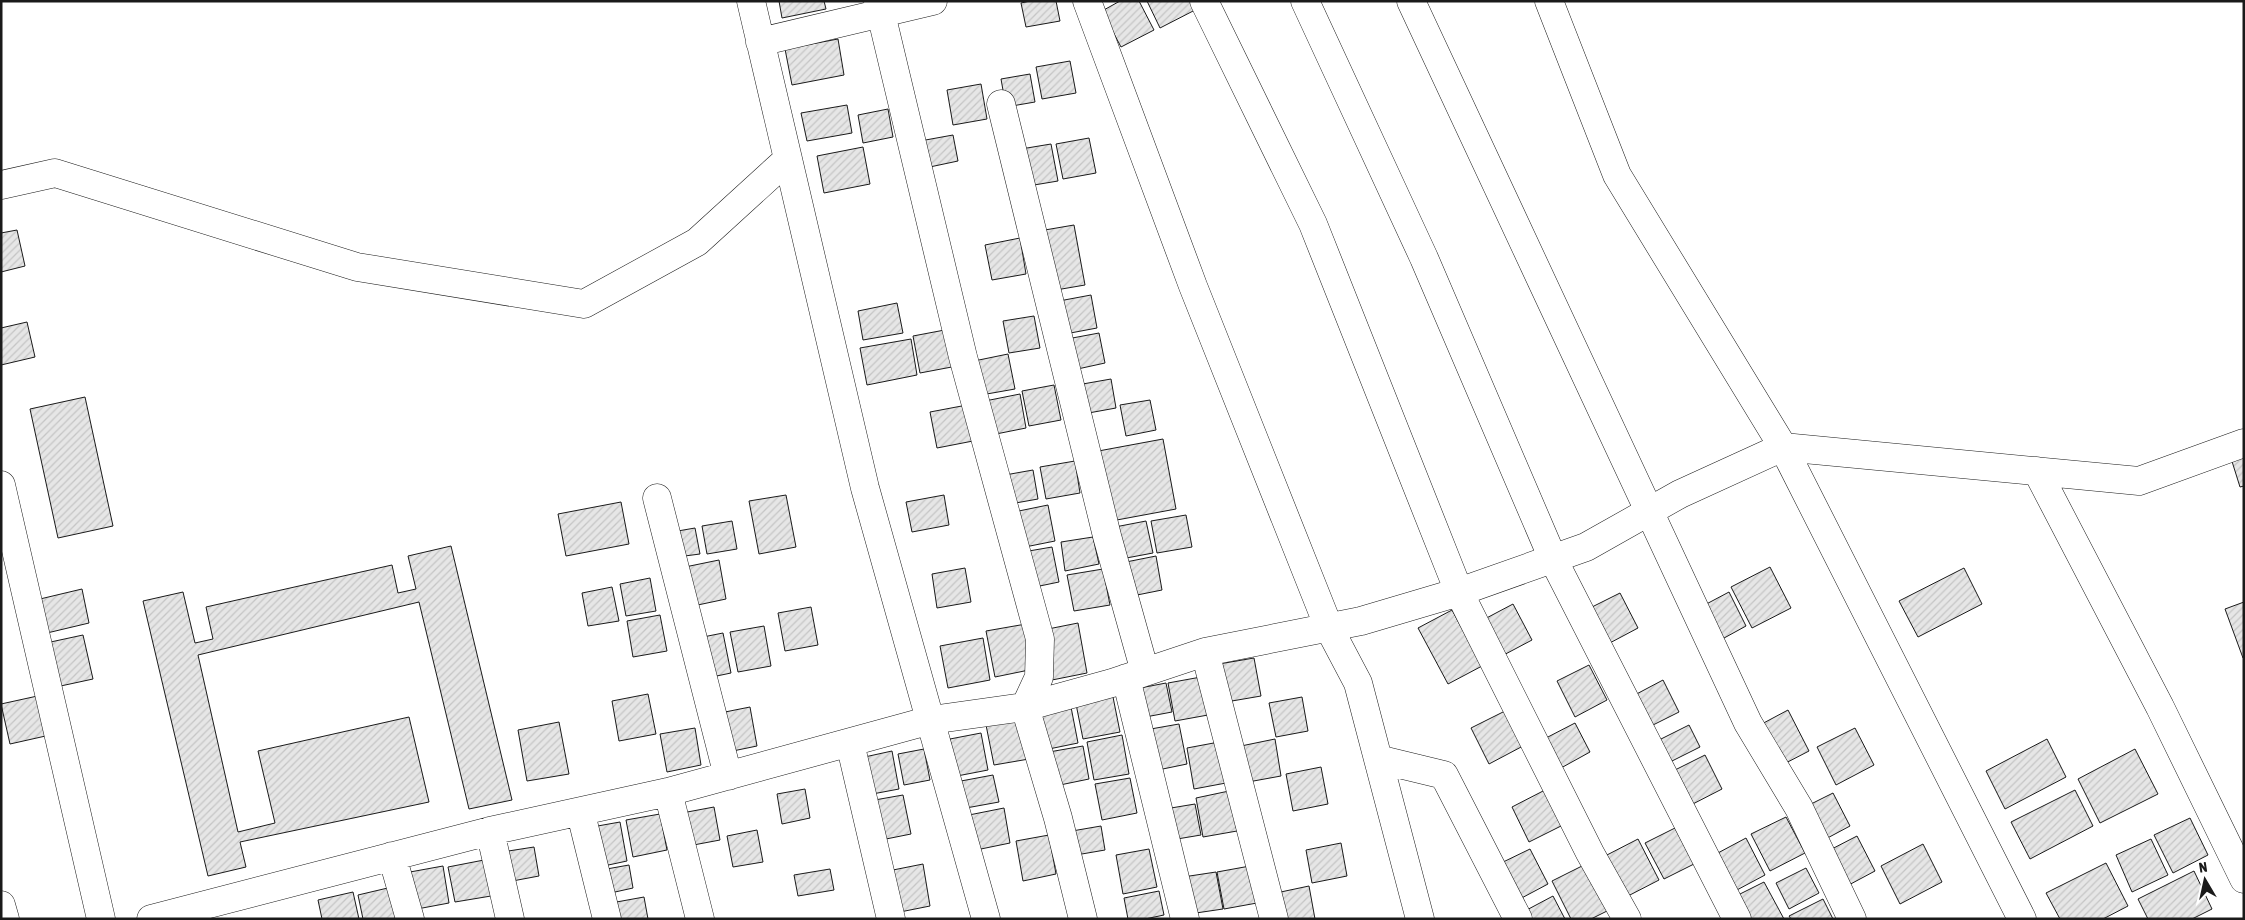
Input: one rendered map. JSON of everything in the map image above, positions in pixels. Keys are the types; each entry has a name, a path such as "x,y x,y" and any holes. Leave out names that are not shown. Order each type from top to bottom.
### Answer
{"street":[{"path":"751,1 865,488 932,720 986,919"},
{"path":"760,42 879,7 933,1"},
{"path":"1087,1 1193,286 1330,628 1358,683 1420,919"},
{"path":"1204,1 1313,224 1460,592 1590,853 1627,919"},
{"path":"1305,1 1424,258 1552,559 1737,919"},
{"path":"1411,1 1748,723 1798,808 1852,919"},
{"path":"1549,1 1617,175 1783,447 2022,919"},
{"path":"879,7 963,357 1040,639 1039,677 1025,707 1058,818 1083,919"},
{"path":"1001,104 1105,527 1185,919"},
{"path":"1,185 55,173 357,267 584,304 697,242 788,159"},
{"path":"151,919 225,910 392,856 490,831 668,792 932,720 1025,707 1135,675 1204,652 1361,622 1460,592 1586,547 1680,494 1783,447 2139,481 2244,443"},
{"path":"2037,471 2160,707 2244,879"},
{"path":"1,484 101,919"},
{"path":"657,498 728,776"},
{"path":"1204,652 1274,919"},
{"path":"850,743 891,919"},
{"path":"1378,758 1444,775 1518,919"},
{"path":"668,792 700,919"},
{"path":"588,810 581,814 607,919"},
{"path":"490,831 510,919"},
{"path":"392,856 410,919"},
{"path":"1,905 5,919"}],"building":[{"path":"779,1 824,1 826,9 782,18"},
{"path":"1056,1 1060,21 1026,27 1021,3"},
{"path":"1120,1 1139,1 1154,30 1121,47 1102,11"},
{"path":"1147,1 1193,1 1197,9 1160,28"},
{"path":"838,39 844,75 792,85 785,49"},
{"path":"1070,61 1076,93 1042,99 1036,67"},
{"path":"1030,74 1035,102 1006,107 1001,79"},
{"path":"981,84 987,119 953,125 947,90"},
{"path":"847,105 852,133 807,141 801,113"},
{"path":"888,109 893,137 863,143 858,115"},
{"path":"953,135 958,161 925,168 920,141"},
{"path":"1089,138 1096,173 1063,179 1056,144"},
{"path":"1051,144 1058,181 1028,186 1021,149"},
{"path":"863,147 870,184 824,193 817,156"},
{"path":"1074,225 1085,285 1050,291 1039,231"},
{"path":"17,230 25,266 1,272 1,233"},
{"path":"1020,238 1026,274 992,280 985,245"},
{"path":"1091,295 1097,328 1065,334 1059,301"},
{"path":"897,303 903,333 863,340 858,311"},
{"path":"1034,316 1040,348 1009,353 1003,321"},
{"path":"27,322 35,357 1,365 1,328"},
{"path":"950,329 957,366 920,373 913,336"},
{"path":"1099,333 1105,363 1073,370 1067,339"},
{"path":"911,339 917,375 867,385 860,348"},
{"path":"1008,354 1015,389 981,395 974,361"},
{"path":"1111,379 1116,408 1083,414 1077,385"},
{"path":"1054,385 1061,420 1029,426 1022,391"},
{"path":"1020,394 1026,428 991,435 985,401"},
{"path":"85,397 113,526 58,538 30,409"},
{"path":"1150,400 1156,430 1126,436 1120,405"},
{"path":"967,405 973,441 937,448 930,412"},
{"path":"1163,439 1176,509 1106,522 1093,452"},
{"path":"2244,451 2244,486 2240,487 2230,455"},
{"path":"1075,461 1080,493 1046,499 1040,467"},
{"path":"1033,470 1038,499 1010,504 1005,475"},
{"path":"786,495 796,547 759,554 749,501"},
{"path":"944,495 949,525 912,532 906,502"},
{"path":"621,502 629,544 566,556 558,514"},
{"path":"1048,505 1055,541 1020,548 1014,512"},
{"path":"1186,515 1192,547 1157,553 1151,521"},
{"path":"732,521 737,549 707,554 702,526"},
{"path":"1146,521 1153,553 1121,559 1115,527"},
{"path":"695,528 700,554 677,557 672,532"},
{"path":"1093,537 1099,564 1065,571 1061,542"},
{"path":"451,546 512,800 469,809 419,602 198,655 238,832 275,823 258,751 409,717 429,802 240,842 246,867 208,876 143,601 183,592 195,643 213,639 206,607 392,565 398,593 416,589 408,556"},
{"path":"1052,547 1059,582 1030,588 1023,552"},
{"path":"1156,556 1162,590 1132,596 1126,562"},
{"path":"719,560 726,599 693,606 685,567"},
{"path":"1770,567 1791,608 1752,628 1731,587"},
{"path":"965,568 971,602 937,608 932,574"},
{"path":"1964,568 1982,604 1918,637 1899,601"},
{"path":"1103,569 1110,605 1074,611 1067,575"},
{"path":"650,578 656,611 626,616 620,584"},
{"path":"612,587 619,621 588,626 582,593"},
{"path":"82,589 89,623 47,633 40,599"},
{"path":"1729,592 1746,626 1715,643 1697,609"},
{"path":"1620,593 1638,628 1606,645 1588,609"},
{"path":"2244,602 2244,658 2243,658 2225,609"},
{"path":"1513,604 1532,640 1498,658 1479,622"},
{"path":"811,607 818,645 785,651 778,613"},
{"path":"1452,610 1482,666 1448,684 1418,628"},
{"path":"660,615 667,651 633,657 627,621"},
{"path":"1078,623 1087,673 1052,680 1043,630"},
{"path":"1026,624 1034,669 995,677 986,631"},
{"path":"764,626 771,666 738,672 730,632"},
{"path":"723,633 731,673 707,678 698,638"},
{"path":"83,635 93,679 56,687 46,643"},
{"path":"983,638 990,680 948,688 940,646"},
{"path":"1254,658 1261,696 1226,702 1219,664"},
{"path":"1589,665 1607,700 1575,717 1557,681"},
{"path":"1201,677 1208,715 1175,721 1168,683"},
{"path":"1663,680 1679,712 1645,729 1629,698"},
{"path":"1166,683 1172,712 1140,718 1135,689"},
{"path":"648,694 656,734 619,741 612,701"},
{"path":"42,695 50,735 10,744 1,704"},
{"path":"1113,697 1120,732 1083,739 1076,704"},
{"path":"1302,697 1308,731 1276,737 1269,703"},
{"path":"750,707 757,746 723,753 715,714"},
{"path":"1071,707 1078,743 1044,750 1037,714"},
{"path":"1788,710 1809,751 1778,767 1758,726"},
{"path":"1505,711 1523,746 1489,764 1471,728"},
{"path":"1022,718 1029,759 994,765 986,725"},
{"path":"559,722 569,774 527,781 518,730"},
{"path":"1575,723 1590,752 1561,768 1546,738"},
{"path":"1179,724 1187,764 1153,771 1145,730"},
{"path":"1689,725 1700,747 1666,764 1655,742"},
{"path":"695,728 701,765 667,772 660,734"},
{"path":"1855,728 1874,765 1836,785 1817,747"},
{"path":"981,733 988,770 957,776 950,739"},
{"path":"1122,735 1129,774 1094,780 1087,742"},
{"path":"1275,739 1281,776 1248,782 1241,746"},
{"path":"2047,739 2066,777 2005,809 1986,771"},
{"path":"1219,742 1226,783 1194,789 1187,748"},
{"path":"1083,746 1089,779 1055,786 1049,752"},
{"path":"924,749 930,780 904,785 898,754"},
{"path":"2135,749 2158,794 2100,823 2078,779"},
{"path":"892,751 899,789 867,795 860,758"},
{"path":"1705,755 1722,789 1687,807 1669,773"},
{"path":"1321,767 1328,804 1293,811 1286,774"},
{"path":"993,775 999,802 966,808 961,781"},
{"path":"1130,778 1137,813 1102,820 1095,784"},
{"path":"805,789 810,818 782,824 777,794"},
{"path":"1545,790 1563,825 1529,842 1512,807"},
{"path":"2075,790 2093,826 2030,859 2011,822"},
{"path":"1229,791 1237,831 1203,837 1196,798"},
{"path":"1833,793 1850,826 1820,842 1803,808"},
{"path":"903,795 911,834 876,841 869,801"},
{"path":"1195,804 1201,835 1171,840 1165,809"},
{"path":"714,807 720,840 688,846 682,813"},
{"path":"1004,808 1010,843 976,850 969,815"},
{"path":"660,814 667,850 633,857 626,820"},
{"path":"1786,817 1805,853 1770,871 1751,834"},
{"path":"2190,818 2208,855 2173,873 2154,835"},
{"path":"620,822 627,861 599,867 592,827"},
{"path":"1101,826 1105,850 1076,855 1072,831"},
{"path":"1675,828 1694,864 1664,879 1645,843"},
{"path":"757,830 763,862 733,867 727,836"},
{"path":"1049,835 1056,874 1023,881 1016,841"},
{"path":"1857,836 1875,871 1845,887 1826,852"},
{"path":"1746,838 1765,875 1735,891 1716,854"},
{"path":"1638,839 1659,880 1626,897 1605,856"},
{"path":"2151,839 2168,875 2132,892 2116,855"},
{"path":"1341,843 1347,876 1312,883 1306,850"},
{"path":"1923,844 1942,882 1900,904 1881,866"},
{"path":"534,847 539,876 507,882 502,852"},
{"path":"1149,849 1157,887 1123,894 1116,855"},
{"path":"1530,849 1548,884 1516,901 1497,865"},
{"path":"484,860 491,896 455,902 448,867"},
{"path":"2106,863 2128,906 2103,919 2060,919 2046,893"},
{"path":"923,864 930,906 895,913 888,871"},
{"path":"1586,864 1609,910 1591,919 1571,919 1552,881"},
{"path":"629,865 633,888 606,894 601,870"},
{"path":"443,866 449,903 417,909 410,872"},
{"path":"1250,866 1257,903 1224,909 1217,872"},
{"path":"1806,868 1819,893 1789,909 1776,883"},
{"path":"830,869 834,890 798,896 794,875"},
{"path":"2194,871 2212,909 2192,919 2148,919 2138,899"},
{"path":"1216,872 1223,909 1189,914 1183,877"},
{"path":"1764,882 1784,919 1745,919 1734,897"},
{"path":"1309,886 1315,919 1281,919 1276,893"},
{"path":"392,887 399,919 363,919 358,895"},
{"path":"1159,891 1164,915 1145,919 1128,919 1124,898"},
{"path":"353,892 359,919 322,919 318,900"},
{"path":"1553,896 1565,919 1524,919 1521,913"},
{"path":"644,897 648,919 614,919 611,903"},
{"path":"1823,899 1833,919 1791,919 1789,916"}]}
